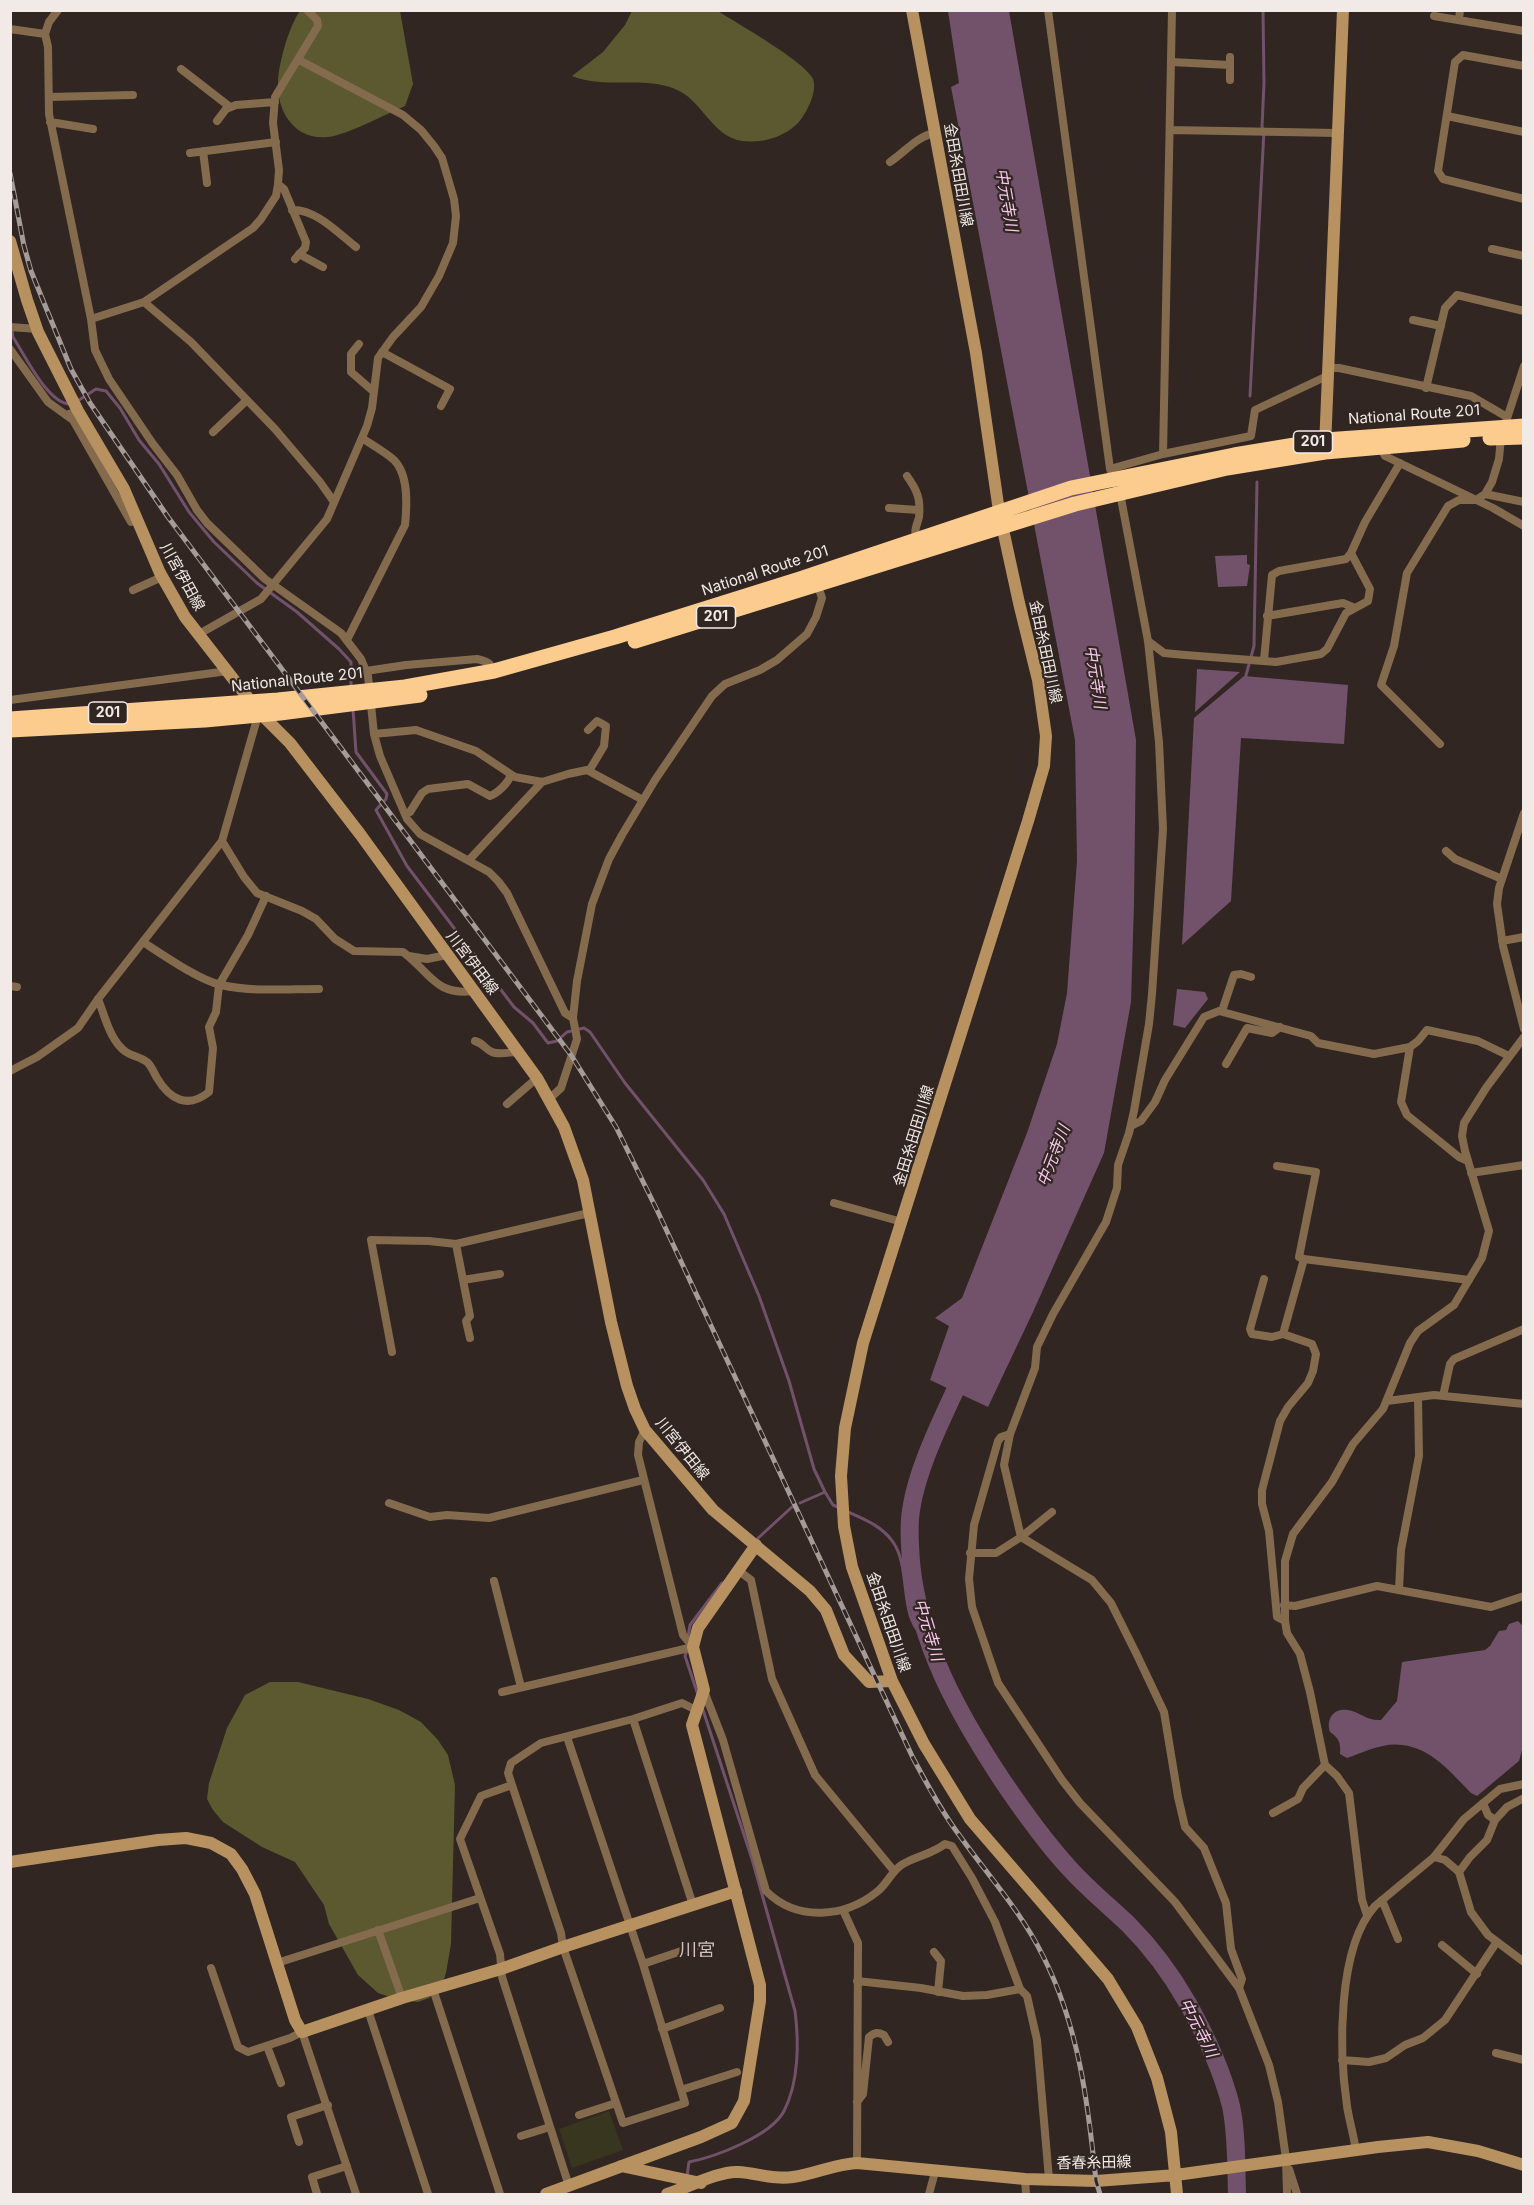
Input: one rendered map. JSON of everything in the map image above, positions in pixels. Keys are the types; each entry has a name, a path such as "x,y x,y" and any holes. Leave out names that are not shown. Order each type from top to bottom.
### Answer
{"highway":[{"name":"National Route 201","path":"10,730 405,693 512,676 818,586 1001,519 1022,505 1071,488 1112,484 1234,455 1524,426"},
{"name":"National Route 201","path":"1325,446 1378,446 1504,427 1524,437"},
{"name":"National Route 201","path":"405,693 615,637 916,540 1001,519 1023,520 1075,504 1112,484"},
{"name":"National Route 201","path":"10,719 205,713"}],"main road":[{"name":"金田糸田田川線","path":"912,10 976,352 1001,519 1038,680 1046,736 1044,766 863,1342 845,1428 841,1476 844,1526 852,1567 892,1681 924,1744 970,1819 1108,1979 1137,2027 1157,2078 1183,2174 1177,2194"},
{"path":"1325,446 1343,10"},
{"name":"川宮伊田線","path":"10,241 37,329 72,413 123,489 162,577 185,617 259,712 290,743 360,834 537,1078 564,1127 583,1180 611,1322 627,1386 645,1430 713,1510 810,1591 826,1610 844,1655 870,1682 892,1681"},
{"path":"546,2194 732,2123 744,2101 760,2001 760,1984 692,1725 704,1690 693,1647 698,1628 756,1545"},
{"path":"10,1862 158,1839 186,1838 211,1843 231,1854 255,1894 295,2020 302,2032 736,1891"},
{"name":"香春糸田線","path":"667,2194 736,2172 780,2179 796,2177 842,2164 857,2163 1025,2179 1096,2181 1183,2174 1428,2142 1478,2151 1524,2165"},
{"path":"620,2166 701,2182"}],"street":[{"path":"58,10 49,22 45,34 48,47 50,122 91,319 95,350 109,379 177,475 196,510 207,523 273,585 341,633 361,659 366,671 380,756 407,819 420,834 489,872 498,881 507,893 565,1013 573,1020"},
{"path":"91,319 144,302 253,228 270,208 278,184 273,123 275,97 318,26 317,20 307,10"},
{"path":"1048,10 1112,484 1148,641 1160,742 1163,829 1149,1024 1131,1126 1118,1166 1118,1188 1106,1222 1053,1314 1037,1347 1035,1368 1010,1434 1004,1465 1021,1537 1092,1580 1111,1603 1164,1712 1185,1827 1204,1848 1226,1903 1230,1949 1242,1979 1239,1988"},
{"path":"1164,454 1172,10"},
{"path":"1459,20 1460,10"},
{"path":"1434,16 1524,31"},
{"path":"10,29 45,34"},
{"path":"1524,66 1463,55 1455,62 1438,171 1443,179 1524,199"},
{"path":"199,634 261,599 327,519 362,438 372,408 378,358 393,337 421,307 439,276 453,243 456,216 448,175 442,158 421,130 403,115 299,60"},
{"path":"1171,62 1230,61 1230,80"},
{"path":"181,69 230,107"},
{"path":"49,97 133,95"},
{"path":"217,121 226,109 236,105 275,102"},
{"path":"1447,116 1524,132"},
{"path":"50,122 93,129"},
{"path":"1170,130 1337,133"},
{"path":"890,162 923,135 935,133"},
{"path":"190,153 276,142"},
{"path":"202,151 207,183"},
{"path":"278,184 284,189 306,242 305,248 297,256 323,267"},
{"path":"292,210 302,209 319,218 356,248"},
{"path":"1492,249 1524,256"},
{"path":"1425,388 1445,308 1458,295 1524,312"},
{"path":"144,302 191,342 275,429 334,502"},
{"path":"1413,320 1440,326"},
{"path":"10,327 37,329"},
{"path":"359,344 351,354 351,372 373,391"},
{"path":"10,349 48,402 72,413"},
{"path":"382,352 450,389 441,406"},
{"path":"1440,744 1381,685 1394,646 1407,573 1448,506 1459,500 1476,500 1485,494 1492,482 1504,427 1524,366"},
{"path":"1112,484 1164,454 1251,436 1255,410 1339,368 1471,396 1504,427"},
{"path":"213,432 247,400"},
{"path":"346,640 405,525 407,505 402,473 396,462 362,438"},
{"path":"1378,446 1385,456 1524,526"},
{"path":"1264,660 1272,575 1279,571 1346,559 1400,463"},
{"path":"907,476 918,491 918,510 914,532 916,540"},
{"path":"1485,494 1524,501"},
{"path":"889,508 918,510"},
{"path":"1148,641 1164,653 1276,662 1321,654 1327,649 1340,620 1346,613 1368,602 1370,589 1351,553"},
{"path":"133,590 162,577"},
{"path":"548,1100 561,1088 577,1037 573,1020 577,981 592,904 609,859 643,800 712,696 725,684 760,670 777,660 807,634 822,598 818,586"},
{"path":"1267,616 1343,603 1355,608"},
{"path":"366,671 477,659 491,664 494,671"},
{"path":"10,700 228,671"},
{"path":"10,1071 37,1057 78,1028 98,999 222,841 259,712"},
{"path":"588,730 597,721 606,726 604,746 589,771"},
{"path":"375,734 416,730 476,751 511,775 542,782"},
{"path":"469,860 542,782 567,774 589,771 643,800"},
{"path":"405,814 410,812 422,793 428,789 468,784 490,796 494,795 509,780 511,775"},
{"path":"1524,813 1502,879 1497,904 1502,941 1524,1029"},
{"path":"222,841 244,877 257,893 316,919 335,939 354,951 403,952 440,987 459,993 474,991"},
{"path":"1446,851 1455,859 1502,879"},
{"path":"98,999 116,1043 126,1053 148,1062 158,1080 173,1098 191,1102 209,1092 213,1048 209,1027 216,1012 219,985 248,935 266,896"},
{"path":"1502,941 1524,937"},
{"path":"143,942 178,965 219,985 318,989"},
{"path":"408,956 427,959 447,955"},
{"path":"1222,1011 1234,975 1251,976"},
{"path":"1131,1126 1141,1121 1155,1102 1165,1080 1204,1017 1222,1011 1311,1036 1318,1043 1374,1054 1410,1047 1427,1030 1478,1041 1509,1056"},
{"path":"1226,1064 1247,1028 1272,1033 1280,1027"},
{"path":"1367,1915 1362,1900 1349,1794 1337,1776 1325,1765 1300,1653 1287,1633 1284,1605 1285,1561 1293,1534 1332,1482 1353,1444 1383,1409 1410,1343 1418,1331 1454,1305 1482,1258 1489,1231 1462,1136 1464,1123 1523,1037"},
{"path":"475,1041 483,1043 489,1051 496,1053 518,1052"},
{"path":"1410,1047 1401,1102 1407,1115 1459,1157 1468,1161"},
{"path":"507,1104 537,1078"},
{"path":"1472,1173 1524,1165"},
{"path":"1277,1166 1316,1172 1299,1257 1469,1280"},
{"path":"834,1203 902,1222"},
{"path":"392,1352 371,1240 429,1240 456,1244 589,1213"},
{"path":"456,1244 470,1316 466,1321 470,1338"},
{"path":"1283,1334 1304,1259"},
{"path":"463,1280 500,1274"},
{"path":"1264,1279 1250,1329 1252,1334 1272,1337 1283,1334 1312,1344 1316,1354 1308,1383 1288,1407 1280,1421 1262,1490 1262,1504 1269,1531 1277,1617 1285,1621"},
{"path":"1443,1396 1450,1364 1454,1359 1524,1329"},
{"path":"1387,1401 1434,1395 1524,1404"},
{"path":"1399,1589 1401,1550 1419,1455 1418,1398"},
{"path":"502,1692 693,1647 683,1635 643,1480 638,1455 639,1442 645,1430"},
{"path":"1010,1434 1001,1437 998,1441 974,1525 970,1553 969,1579 972,1607 998,1683 1062,1780 1080,1803 1174,1902 1239,1988 1269,2065 1278,2102 1280,2160 1287,2194"},
{"path":"388,1503 430,1517 447,1515 489,1518 643,1480"},
{"path":"970,1553 996,1552 1021,1537 1052,1512"},
{"path":"739,1571 751,1580 772,1679 815,1775 894,1871"},
{"path":"494,1581 521,1687"},
{"path":"1284,1605 1295,1606 1377,1586 1491,1607 1524,1596"},
{"path":"704,1690 723,1740 766,1891 775,1900 804,1913 843,1911 877,1892 894,1871 903,1864 934,1852 945,1844 952,1846 995,1922 1020,1989 1027,1996 1037,2040 1049,2179"},
{"path":"567,1737 630,1926 685,2103 623,2123 562,1947 561,1933 508,1773 511,1763 541,1743 633,1719 682,1703 696,1710"},
{"path":"633,1719 693,1905"},
{"path":"1273,1813 1298,1799 1304,1788 1325,1765"},
{"path":"1356,2151 1347,2109 1342,2060 1348,1969 1352,1949 1367,1915 1434,1857 1464,1819 1483,1803 1500,1789 1524,1784"},
{"path":"512,1785 481,1796 460,1839 500,1954 501,1969 568,2186"},
{"path":"1459,1872 1487,1840 1495,1820 1507,1807 1524,1798"},
{"path":"1483,1803 1488,1815 1495,1820"},
{"path":"1434,1857 1445,1860 1459,1872 1471,1912 1488,1935 1496,1943 1521,1957"},
{"path":"277,1963 480,1898"},
{"path":"1382,1900 1398,1939"},
{"path":"843,1911 858,1943 857,2163"},
{"path":"378,1930 402,1998"},
{"path":"1342,2060 1370,2062 1386,2058 1405,2045 1424,2038 1445,2020 1496,1943"},
{"path":"642,1964 699,1945"},
{"path":"1442,1945 1477,1974"},
{"path":"934,1952 941,1961 938,1992"},
{"path":"211,1968 238,2047 248,2052 302,2032 356,2194"},
{"path":"857,1981 921,1988 963,1996 987,1995 1020,1989"},
{"path":"433,1989 500,2194"},
{"path":"662,2029 720,2008"},
{"path":"368,2010 428,2194"},
{"path":"856,2102 863,2094 869,2037 874,2033 879,2033 884,2035 888,2042"},
{"path":"267,2046 280,2083"},
{"path":"1496,2053 1524,2060"},
{"path":"681,2090 737,2072"},
{"path":"579,2115 616,2103"},
{"path":"299,2142 291,2117 328,2105"},
{"path":"521,2136 550,2127"},
{"path":"1280,2160 1297,2194"},
{"path":"317,2194 312,2177 347,2166"},
{"path":"929,2194 935,2172"},
{"path":"1025,2179 1026,2194"}],"shaded area":[{"path":"716,10 784,53 798,63 813,79 813,96 804,115 785,133 765,140 742,141 722,132 692,101 675,89 650,83 597,82 572,76 603,52 625,25 632,11"},
{"path":"300,11 400,11 413,84 405,106 356,128 328,137 316,137 297,129 284,113 280,103 278,81 285,44"},
{"path":"270,1682 298,1682 368,1699 399,1710 421,1722 448,1755 455,1785 451,1944 441,1988 429,1998 418,2002 399,2000 378,1993 358,1975 329,1924 324,1905 295,1862 262,1847 223,1822 207,1799 209,1783 227,1728 245,1695"},
{"path":"609,2111 623,2150 572,2168 559,2129"}],"water":[{"path":"948,11 1009,11 1136,740 1131,1002 1104,1153 988,1407 930,1380 949,1326 935,1318 962,1298 1027,1133 1057,1044 1067,993 1077,861 1075,740 951,87 959,83"},
{"path":"1247,555 1247,564 1250,565 1247,586 1218,587 1215,556"},
{"path":"1197,669 1240,672 1195,712"},
{"path":"1244,676 1348,685 1344,744 1241,738 1231,901 1182,945 1194,718"},
{"path":"1177,989 1205,992 1208,999 1185,1028 1173,1025"},
{"path":"1518,1621 1524,1627 1523,1747 1519,1761 1477,1796 1432,1756 1413,1747 1395,1744 1374,1748 1347,1758 1340,1754 1339,1741 1330,1732 1329,1723 1332,1715 1338,1711 1348,1710 1381,1720 1397,1701 1402,1662 1485,1650 1499,1631 1506,1630 1509,1624"}],"waterway":[{"path":"1250,396 1264,130 1262,127 1263,10"},
{"path":"12,330 13,337 45,387 53,396 70,404"},
{"path":"76,402 96,389 106,391 120,408 139,440 159,464 189,512 214,542 257,583 297,612 351,662 351,688"},
{"path":"1245,679 1254,646 1257,482"},
{"path":"353,709 356,752 387,794 386,799 376,810 407,866 514,1007 533,1023 548,1043 557,1041 567,1032 584,1028 590,1032 625,1083 703,1180 724,1214 759,1296 789,1381 814,1469 833,1505 840,1508"},
{"name":"中元寺川","path":"964,1371 926,1457 910,1517 911,1562 922,1621 943,1677 956,1703 970,1729 1026,1815 1070,1869 1145,1942 1187,2002 1212,2052 1231,2106 1237,2194"},
{"path":"800,1503 825,1492"},
{"path":"756,1540 792,1507"},
{"path":"846,1511 878,1527 893,1542 899,1554 912,1621 929,1641"},
{"path":"688,1637 690,1625 722,1583"},
{"path":"687,1650 685,1656 698,1695"},
{"path":"687,2177 689,2162 741,2144 755,2137 777,2120 784,2111 793,2088 797,2049 795,2011 752,1859 703,1710"}],"railway":[{"path":"10,173 31,271 71,369 90,403 168,517 571,1055 616,1127 913,1758 951,1823 1003,1892 1043,1956 1065,2010 1080,2066 1096,2181 1100,2194"}],"district":[{"name":"川宮","path":"697,1951"}]}
